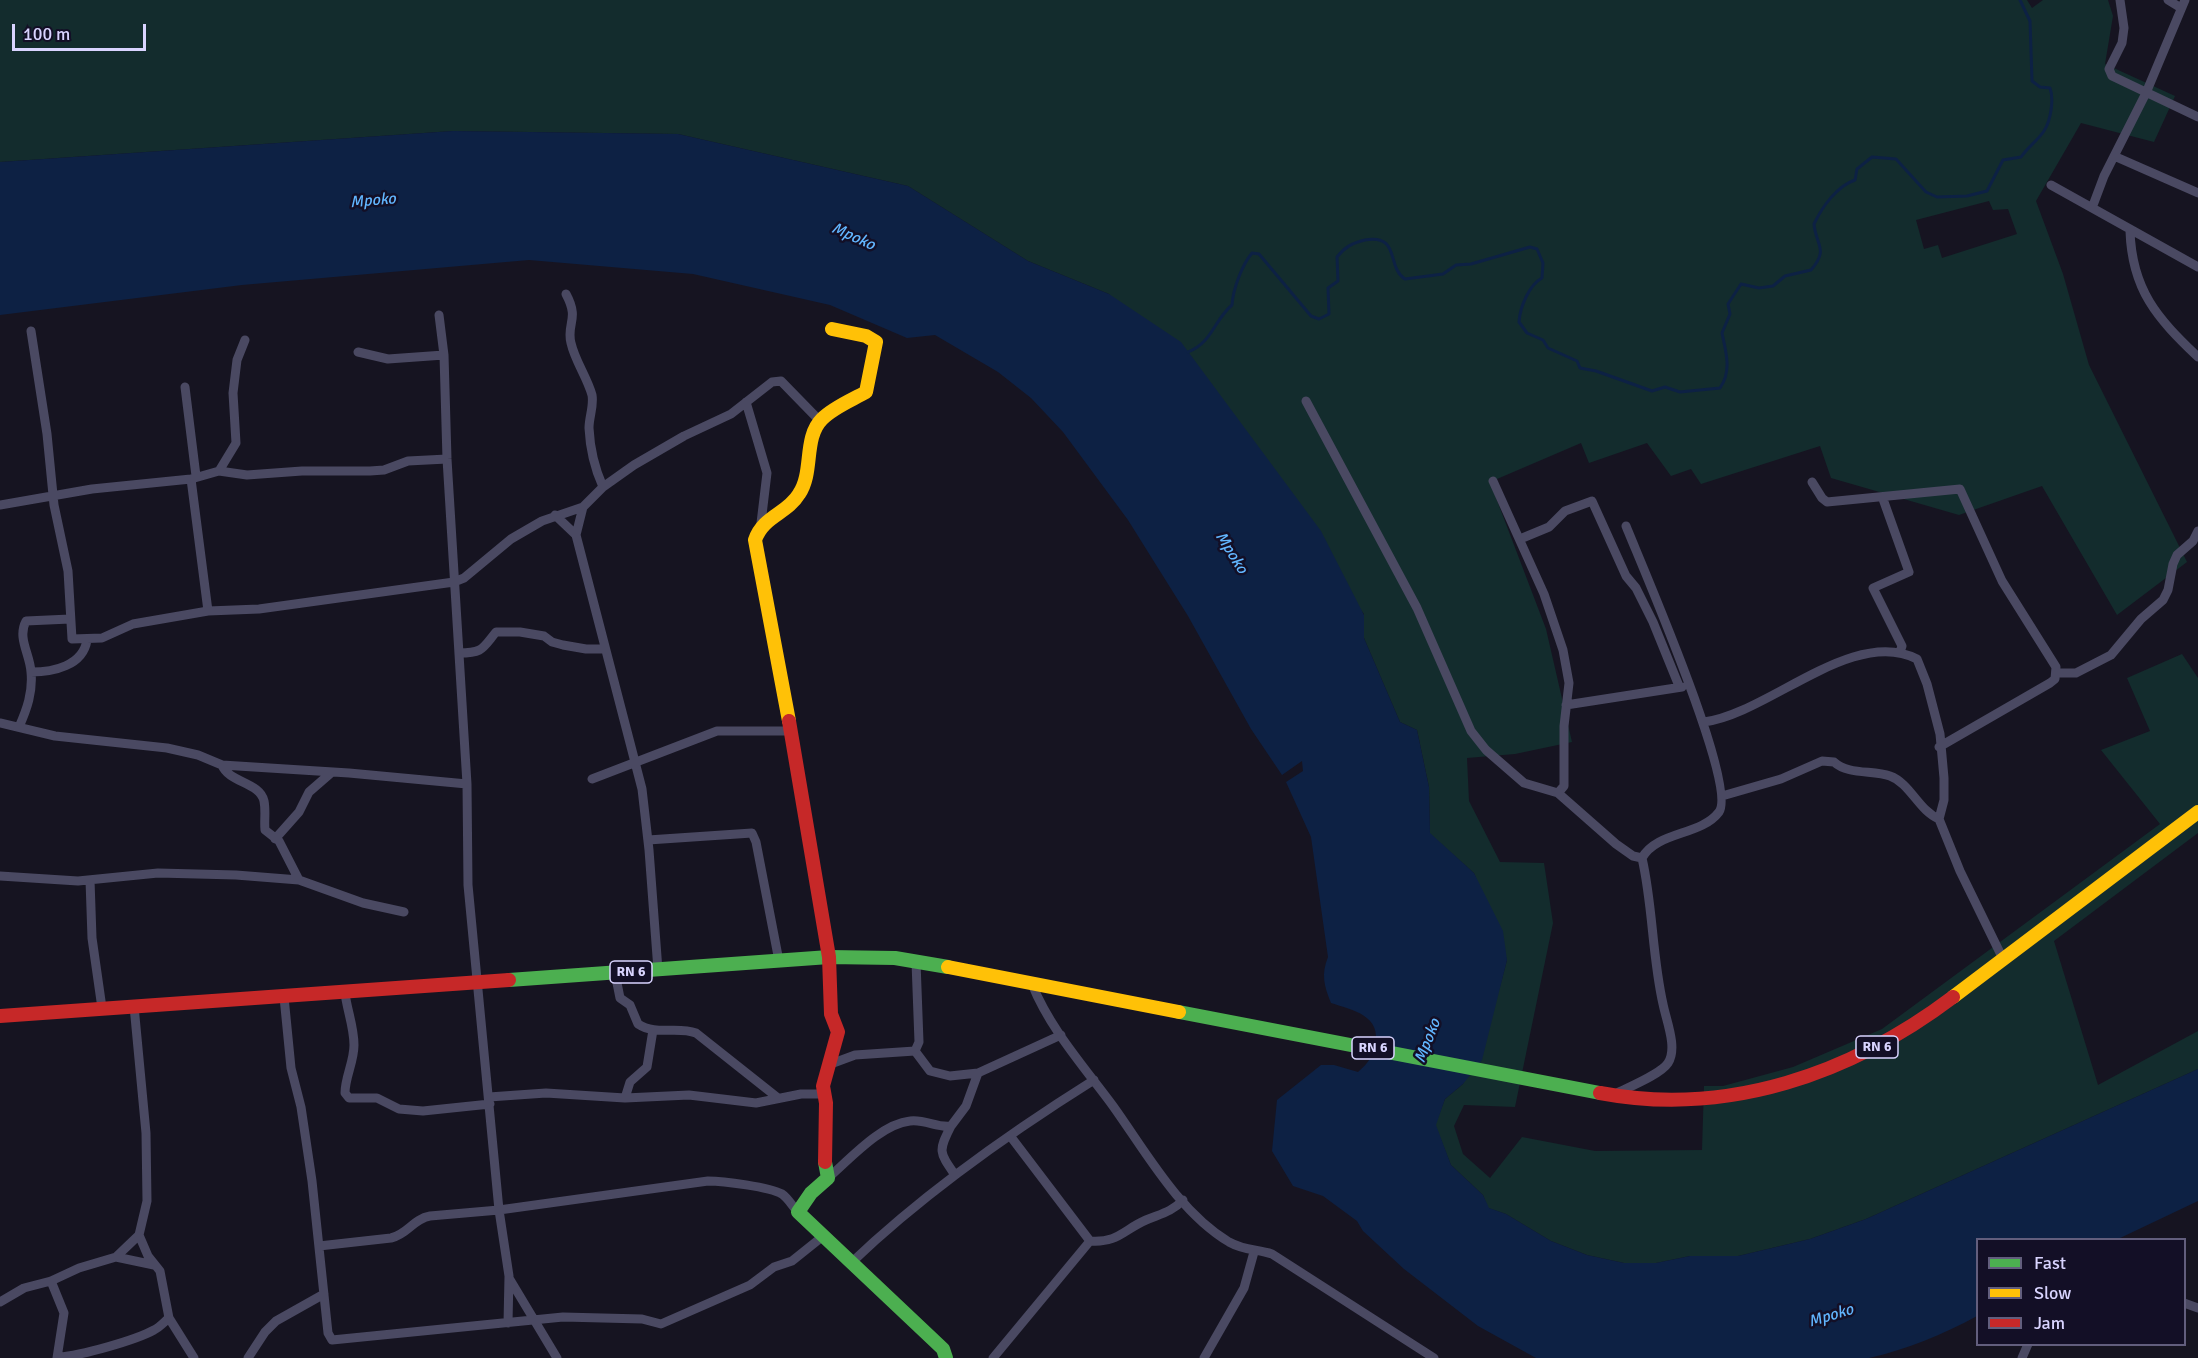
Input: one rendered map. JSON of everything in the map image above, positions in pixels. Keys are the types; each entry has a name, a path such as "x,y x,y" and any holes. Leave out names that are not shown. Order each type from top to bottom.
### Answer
{"main road":[{"path":"832,329 839,332 868,335 876,342 866,392 820,422 810,448 807,474 800,494 791,504 761,523 755,540 759,573 770,615 791,731 829,957 831,1014 838,1032 827,1066 824,1094 826,1126 824,1159 828,1178 811,1193 798,1212 822,1238 943,1349 946,1358"},
{"name":"RN 6","path":"0,1016 829,957 916,962 1256,1025 1612,1095 1710,1100 1738,1097 1792,1085 1855,1060 1885,1043 1923,1020 2198,812"}],"street":[{"path":"2120,0 2124,28 2122,43 2109,69 2112,76 2198,117"},
{"path":"2092,208 2114,156 2146,93 2183,4 2168,0"},
{"path":"2114,156 2198,193"},
{"path":"2051,185 2198,267"},
{"path":"2130,231 2133,259 2143,292 2165,325 2198,357"},
{"path":"566,294 573,313 570,329 571,344 585,374 592,398 589,428 592,458 603,487"},
{"path":"439,315 444,355 447,459 467,784 468,885 499,1210 508,1276 508,1323"},
{"path":"31,331 47,434 53,496 68,571 72,639 102,638 133,624 208,611 259,609 454,582 464,578 512,539 555,515 583,507 603,487 634,465 684,436 731,414 772,382 781,381 820,422"},
{"path":"219,471 236,443 233,393 237,360 245,340"},
{"path":"358,352 388,359 444,355"},
{"path":"185,387 208,611"},
{"path":"1306,401 1417,608 1470,731 1486,750 1524,783 1558,793 1616,844 1633,856 1642,858"},
{"path":"746,402 767,473 761,523"},
{"path":"0,505 128,484 194,477 219,471 247,475 302,471 370,471 384,470 408,461 447,459"},
{"path":"1494,481 1561,642 1569,683 1566,705 1564,786 1558,793"},
{"path":"1812,482 1827,502 1882,499 1960,489 2002,581 2053,661 2056,673 2050,683 1939,747"},
{"path":"1882,499 1909,572 1873,588 1902,646 1900,652"},
{"path":"1520,539 1549,527 1565,511 1592,501 1626,576 1636,588 1653,622 1679,686"},
{"path":"583,507 576,535 636,761 648,840 658,970"},
{"path":"555,515 576,535"},
{"path":"1626,526 1704,722 1722,796 1720,810 1712,819 1653,846 1642,858"},
{"path":"2056,673 2076,674 2111,655 2141,619 2163,600 2168,590 2172,564 2177,555 2195,545 2198,531"},
{"path":"19,728 29,700 31,672 22,639 26,621 70,619"},
{"path":"459,653 478,652 484,649 496,632 507,630 544,636 552,642 563,645 586,649 605,649"},
{"path":"31,672 60,670 86,648 87,640"},
{"path":"1704,722 1738,712 1859,656 1900,652 1917,660 1921,666 1936,718 1944,778 1944,800 1939,819 1960,871 2002,959"},
{"path":"1566,705 1590,704 1679,686 1690,691"},
{"path":"0,723 55,736 150,745 198,755 222,765 467,784"},
{"path":"592,779 717,731 791,731"},
{"path":"1722,796 1780,779 1822,761 1834,762 1840,768 1892,777 1930,815 1939,819"},
{"path":"222,765 227,774 258,792 264,799 265,830 275,839 299,880"},
{"path":"275,839 299,812 309,792 332,772"},
{"path":"648,840 752,834 756,842 779,961"},
{"path":"1612,1095 1665,1067 1670,1059 1672,1047 1661,997 1650,898 1642,858"},
{"path":"0,876 90,880 139,873 236,875 299,880 323,891 404,912"},
{"path":"90,880 92,938 102,1008"},
{"path":"915,1052 919,1042 916,962"},
{"path":"615,973 620,998 630,1005 638,1024 653,1030 687,1029 696,1032 778,1098"},
{"path":"1032,984 1061,1035 1183,1200 1229,1241 1254,1252 1263,1251 1272,1254 1434,1358"},
{"path":"345,993 354,1042 353,1059 345,1093 349,1098 377,1098 399,1109 423,1111 546,1093 625,1098 689,1095 756,1103 778,1098 824,1094"},
{"path":"284,997 291,1068 302,1118 319,1246 328,1334 332,1340 532,1319 642,1319 661,1324 750,1285 774,1267 792,1261 822,1238"},
{"path":"117,1257 139,1235 147,1201 146,1133 134,1006"},
{"path":"625,1098 630,1082 647,1067 653,1030"},
{"path":"915,1052 930,1071 950,1076 978,1072 1061,1035"},
{"path":"827,1066 855,1055 915,1052"},
{"path":"956,1176 942,1156 940,1148 951,1126 966,1106 978,1072"},
{"path":"851,1263 896,1220 1094,1080"},
{"path":"828,1178 873,1138 902,1122 914,1120 941,1128 951,1126"},
{"path":"1011,1137 1090,1240"},
{"path":"319,1246 392,1238 402,1235 419,1218 499,1210 708,1181 736,1183 772,1191 783,1195 798,1212"},
{"path":"993,1358 1090,1240 1114,1239 1147,1220 1161,1216 1183,1200"},
{"path":"139,1235 162,1278 169,1318 194,1358"},
{"path":"1204,1358 1244,1288 1254,1252"},
{"path":"0,1302 24,1288 51,1281 79,1268 117,1257 154,1265"},
{"path":"508,1276 557,1358"},
{"path":"51,1281 64,1313 58,1358 73,1356 155,1330 169,1318"},
{"path":"248,1358 265,1332 276,1321 324,1294"}],"green space":[{"path":"0,0 2027,0 2032,8 2043,0 2108,0 2113,16 2105,64 2175,96 2154,142 2081,123 2036,201 2063,274 2089,365 2187,562 2117,615 2042,486 1959,515 1831,478 1820,446 1701,484 1691,469 1671,476 1647,443 1589,463 1581,443 1490,482 1546,629 1572,742 1515,754 1467,758 1469,801 1500,862 1544,863 1553,923 1515,1107 1464,1105 1454,1126 1463,1154 1490,1178 1522,1137 1595,1151 1702,1150 1704,1086 1723,1086 1793,1067 1882,1029 2160,824 2101,750 2150,731 2127,678 2182,654 2198,678 2198,833 2054,941 2098,1085 2198,1031 2198,1069 1866,1219 1810,1239 1738,1256 1690,1256 1656,1263 1624,1263 1587,1255 1551,1241 1506,1214 1488,1208 1483,1195 1451,1165 1435,1125 1445,1099 1463,1084 1499,990 1507,960 1474,873 1430,834 1429,787 1417,730 1400,722 1364,638 1364,614 1109,294 1028,261 908,186 678,134 453,131 0,162","holes":["1989,201 1993,210 2008,209 2017,234 1942,258 1938,245 1924,249 1916,220"]}],"water":[{"name":"Mpoko","path":"453,131 678,134 908,186 1028,261 1109,294 1181,342 1321,531 1364,615 1364,638 1400,722 1417,730 1429,787 1430,833 1474,873 1503,931 1507,960 1482,1060 1463,1084 1445,1099 1436,1125 1451,1165 1483,1195 1489,1208 1506,1214 1551,1241 1587,1255 1624,1263 1656,1263 1690,1256 1738,1256 1810,1239 1866,1219 2198,1069 2198,1201 2120,1238 1976,1238 1976,1316 1924,1341 1869,1358 1536,1358 1478,1326 1404,1269 1363,1231 1357,1221 1323,1196 1293,1186 1272,1151 1277,1100 1321,1065 1334,1065 1358,1072 1370,1057 1376,1035 1374,1027 1364,1016 1331,1003 1324,980 1328,957 1311,837 1286,782 1303,771 1302,761 1282,775 1251,729 1188,616 1128,520 1063,432 1031,398 998,372 935,335 907,338 830,305 693,274 529,260 242,285 0,315 0,162"}],"waterway":[{"path":"1188,352 1208,337 1232,305 1239,278 1252,253 1259,254 1311,316 1319,319 1329,314 1328,288 1338,281 1337,257 1346,248 1356,243 1376,239 1384,242 1399,274 1405,279 1443,274 1456,265 1471,264 1530,247 1537,249 1543,263 1542,278 1529,291 1520,316 1519,322 1527,333 1543,340 1548,348 1577,361 1580,368 1596,371 1652,391 1665,387 1680,392 1720,388 1727,368 1722,333 1730,314 1728,304 1741,284 1759,288 1773,286 1785,276 1811,270 1820,252 1814,224 1817,217 1842,187 1855,180 1857,169 1872,157 1896,159 1926,192 1937,197 1967,196 1987,191 2003,160 2021,157 2042,134 2050,115 2051,93 2050,88 2040,87 2032,81 2030,21 2020,0"}],"traffic: fast":[{"path":"509,980 829,957 895,958 948,967"},
{"path":"1179,1012 1600,1093"},
{"path":"825,1162 828,1178 811,1193 798,1212 943,1349 946,1358"}],"traffic: slow":[{"path":"789,721 755,540 769,520 794,501 804,485 810,445 816,427 822,419 838,407 866,392 876,342 866,336 832,329"},
{"path":"1953,997 2198,812"},
{"path":"948,967 1179,1012"}],"traffic: jam":[{"path":"789,721 829,957 831,1014 838,1032 823,1086 826,1103 825,1162"},
{"path":"0,1016 509,980"},
{"path":"1600,1093 1648,1099 1695,1099 1741,1093 1786,1083 1830,1068 1873,1048 1914,1024 1953,997"}]}
